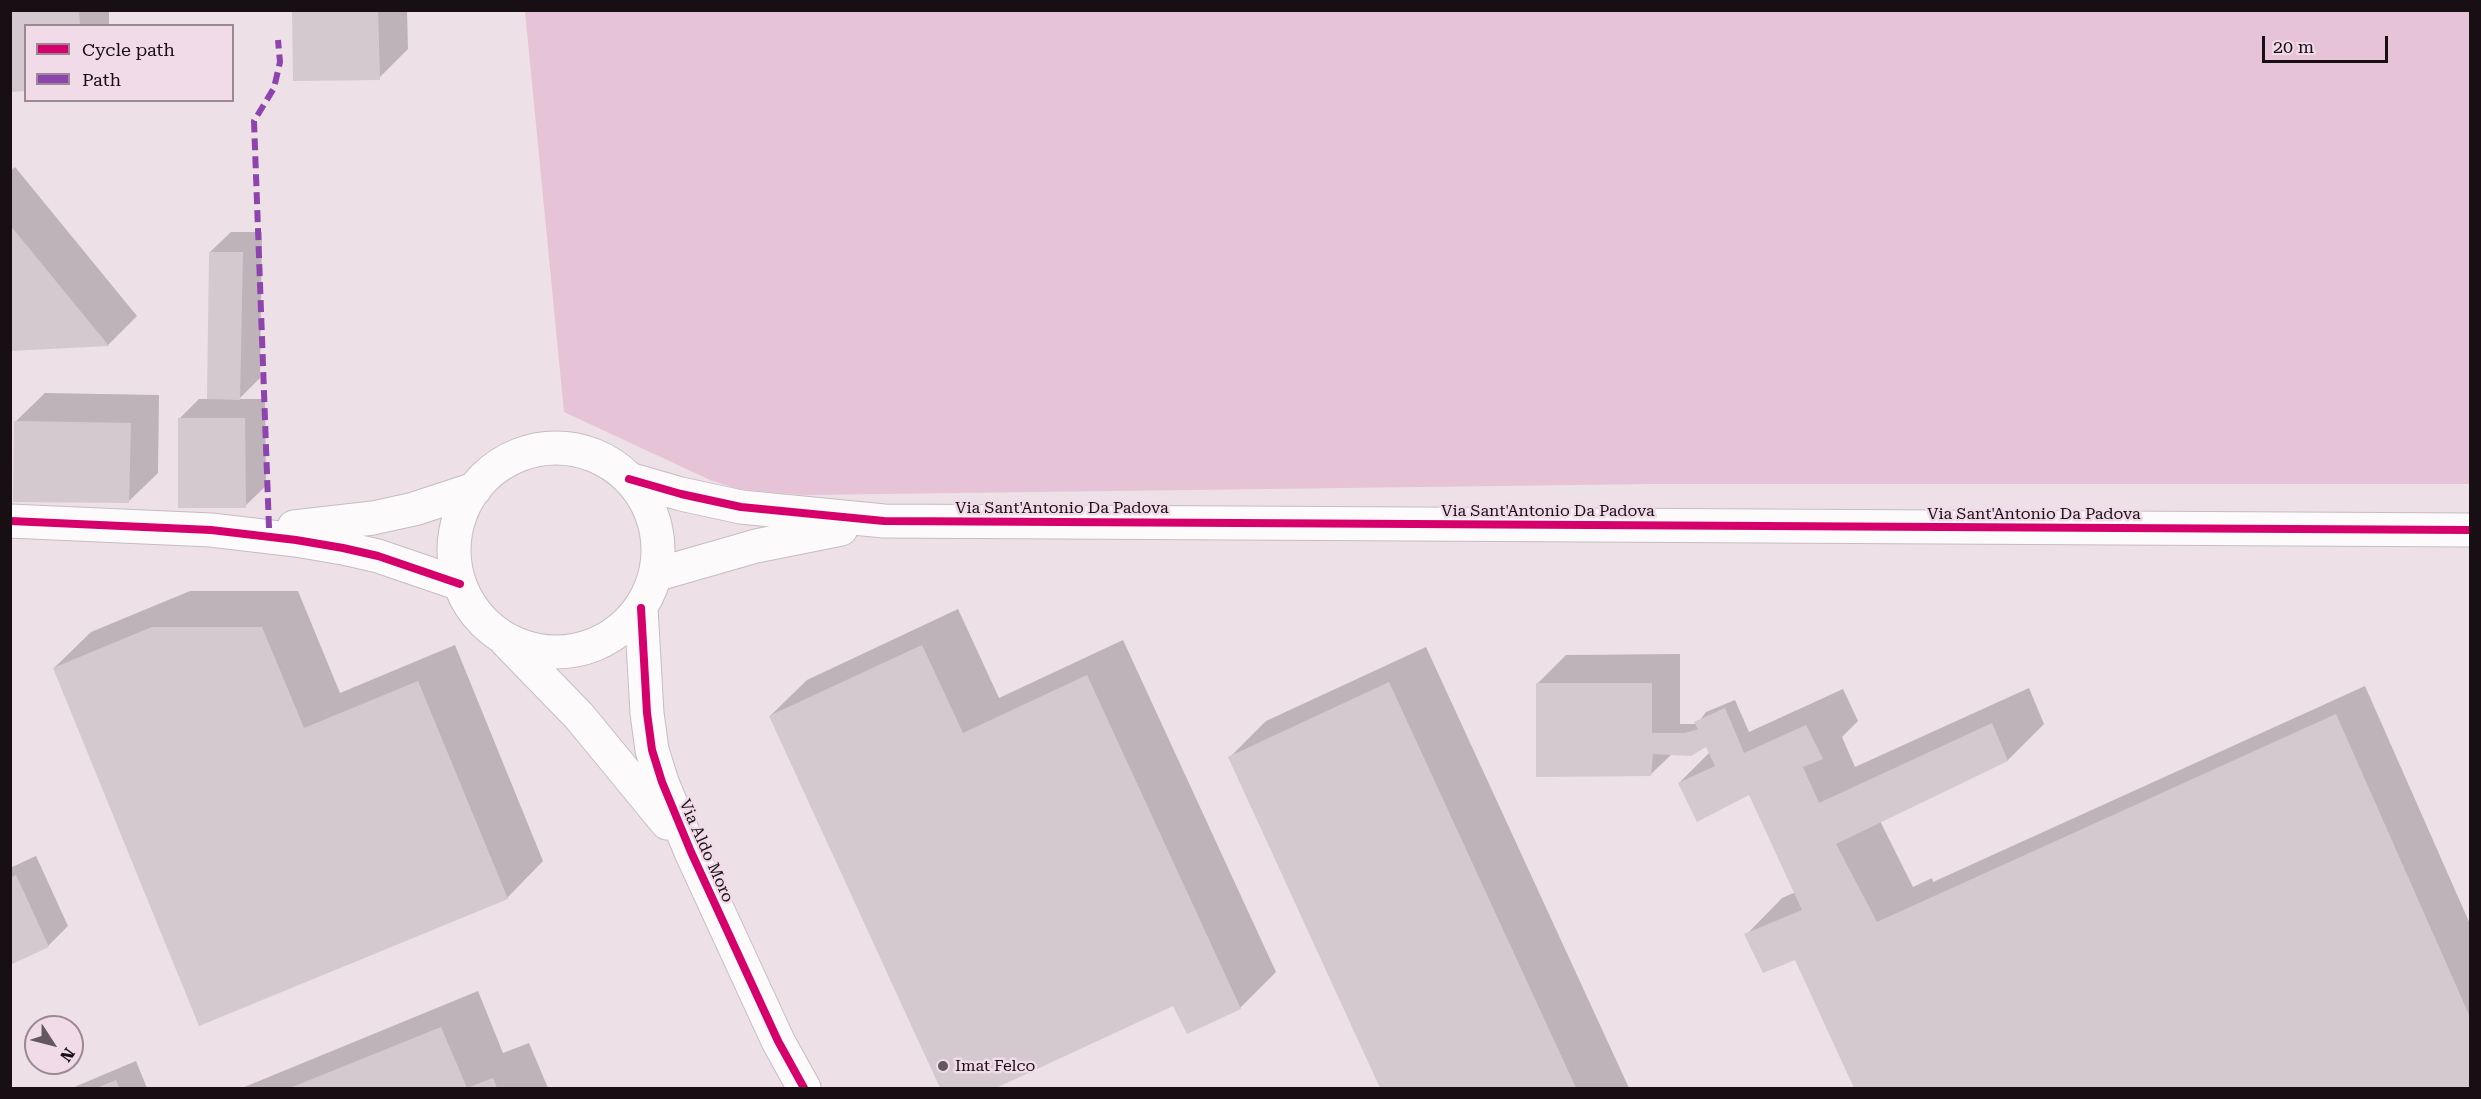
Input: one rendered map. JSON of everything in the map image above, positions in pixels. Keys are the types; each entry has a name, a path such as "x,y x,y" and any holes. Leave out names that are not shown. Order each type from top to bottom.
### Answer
{"street":[{"path":"566,449 601,458 629,479 649,508 658,540 655,575 641,608 616,633 595,645 573,652 537,651 504,638 477,615 460,584 454,556 455,538 465,504 475,489 501,465 534,451 566,449"},
{"name":"Via Sant'Antonio Da Padova","path":"629,479 681,494 741,507 884,521 2470,530"},
{"path":"211,530 349,522 414,509 475,489"},
{"path":"10,521 211,530 343,548 397,562 460,584"},
{"name":"Via Sant'Antonio Da Padova","path":"655,575 774,541 884,521"},
{"name":"Via Aldo Moro","path":"641,608 647,713 652,750 662,782 691,852 778,1041 804,1089"},
{"name":"Via Aldo Moro","path":"504,638 579,716 691,852"}],"shaded area":[{"path":"525,11 2470,11 2470,484 1651,484 803,495 738,489 710,480 564,412"}],"building":[{"path":"10,10 79,10 80,24 24,24 24,91 10,92"},
{"path":"292,10 378,10 380,80 293,81"},
{"path":"10,225 109,346 10,351"},
{"path":"209,252 243,252 240,400 207,399"},
{"path":"178,418 245,418 246,508 178,508"},
{"path":"14,421 131,423 129,503 13,502"},
{"path":"152,627 262,627 304,728 418,681 508,899 199,1026 53,668"},
{"path":"922,645 963,733 1087,675 1241,1009 1187,1034 1173,1006 996,1088 940,1088 769,716"},
{"path":"1389,682 1576,1088 1380,1088 1228,757"},
{"path":"1536,683 1652,683 1652,733 1685,733 1698,729 1694,722 1725,708 1744,753 1806,725 1823,759 1803,767 1819,803 1992,723 2008,761 1836,844 1877,922 2336,714 2470,1017 2470,1088 1854,1088 1795,960 1763,973 1744,934 1802,910 1749,795 1697,822 1678,783 1715,766 1706,747 1691,756 1653,754 1651,776 1536,777"},
{"path":"16,875 49,947 10,965 10,878"},
{"path":"441,1027 467,1088 290,1088"},
{"path":"493,1078 497,1088 467,1088"},
{"path":"116,1080 119,1088 97,1088"}],"marked path":[{"path":"269,528 254,121 274,88 280,62 278,40"}],"cycle path":[{"path":"629,479 681,494 741,507 884,521 2470,530"},
{"path":"10,521 211,530 296,540 378,556 460,584"},
{"path":"641,608 647,713 652,750 662,782 691,852 778,1041 804,1088"}],"place":[{"name":"Imat Felco","path":"943,1066"}]}
